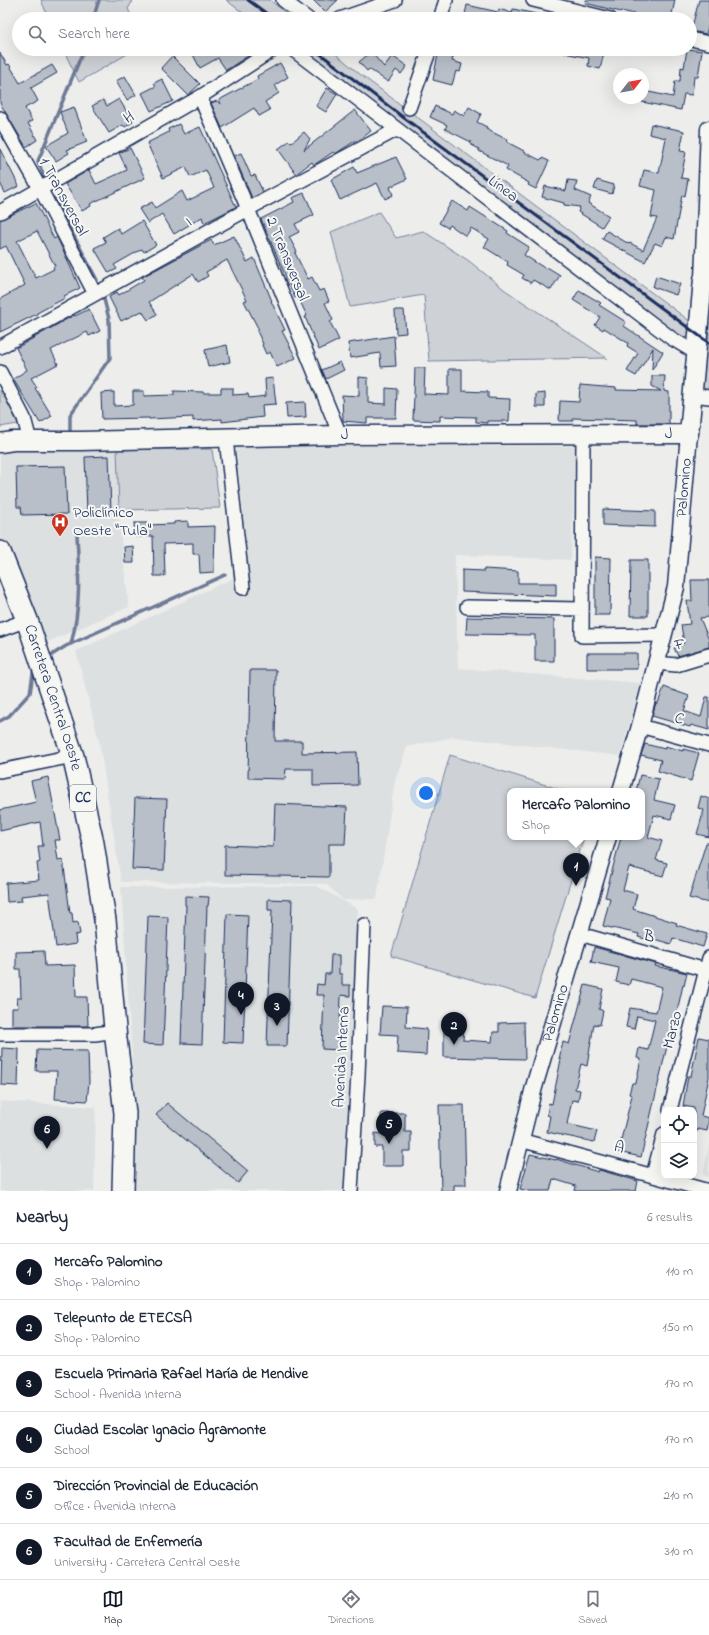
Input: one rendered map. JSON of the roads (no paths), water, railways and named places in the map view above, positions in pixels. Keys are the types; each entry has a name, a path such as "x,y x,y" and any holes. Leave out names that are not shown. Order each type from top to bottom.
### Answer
{"main road":[{"name":"Palomino","path":"689,434 701,396 696,353 706,281"},
{"name":"J","path":"0,442 13,440 30,441 340,435 689,434"},
{"name":"Carretera Central Oeste","path":"0,552 28,620 73,756 93,843 103,904 115,1035 125,1113 123,1191"},
{"name":"Carretera Central Oeste","path":"110,1191 115,1035"}],"street":[{"path":"283,0 299,12"},
{"path":"360,12 395,0"},
{"path":"442,12 446,0"},
{"path":"533,0 582,12"},
{"path":"697,40 709,43"},
{"name":"H","path":"0,212 41,190 200,97 263,56"},
{"name":"Línea","path":"301,56 396,130 671,338 696,353"},
{"path":"409,108 428,56"},
{"name":"2 Transversal","path":"200,97 248,209 340,435"},
{"name":"1 Transversal","path":"0,118 41,190 95,294"},
{"name":"Palomino","path":"706,281 709,129"},
{"name":"I","path":"0,347 248,209 396,130"},
{"path":"0,372 24,418 30,441"},
{"name":"Palomino","path":"622,788 657,663 676,587 689,434"},
{"path":"584,435 582,636 664,635"},
{"path":"226,438 243,588"},
{"path":"467,607 582,609"},
{"path":"0,630 28,620"},
{"name":"F","path":"657,663 676,665 709,655"},
{"name":"C","path":"640,726 709,745"},
{"path":"0,770 73,756"},
{"name":"Palomino","path":"508,1191 520,1140 607,840"},
{"name":"Avenida Interna","path":"351,1191 358,1075 364,925"},
{"name":"B","path":"580,934 708,967"},
{"name":"Marzo","path":"671,1107 708,967"},
{"path":"0,1034 115,1035"},
{"name":"A","path":"520,1140 709,1191"},
{"path":"653,1175 662,1143"}],"waterway":[{"path":"95,12 99,0"},
{"path":"44,177 38,161 81,56"},
{"path":"54,198 97,280"},
{"path":"70,431 70,415 110,358 109,319 104,299"},
{"path":"71,644 78,603 79,576 77,535"},
{"path":"47,658 66,646 225,575"},
{"path":"0,721 9,716 30,693 34,667"}],"railway":[{"path":"248,0 264,12"},
{"path":"323,56 404,118 709,343"}],"place":[{"name":"Policlínico Oeste \"Tula\"","path":"60,537"},
{"name":"Mercafo Palomino","path":"576,886"},
{"name":"Ciudad Escolar Ignacio Agramonte","path":"241,1015"},
{"name":"Escuela Primaria Rafael María de Mendive","path":"277,1026"},
{"name":"Telepunto de ETECSA","path":"454,1045"},
{"name":"Dirección Provincial de Educación","path":"389,1144"},
{"name":"Facultad de Enfermería","path":"47,1149"}]}
